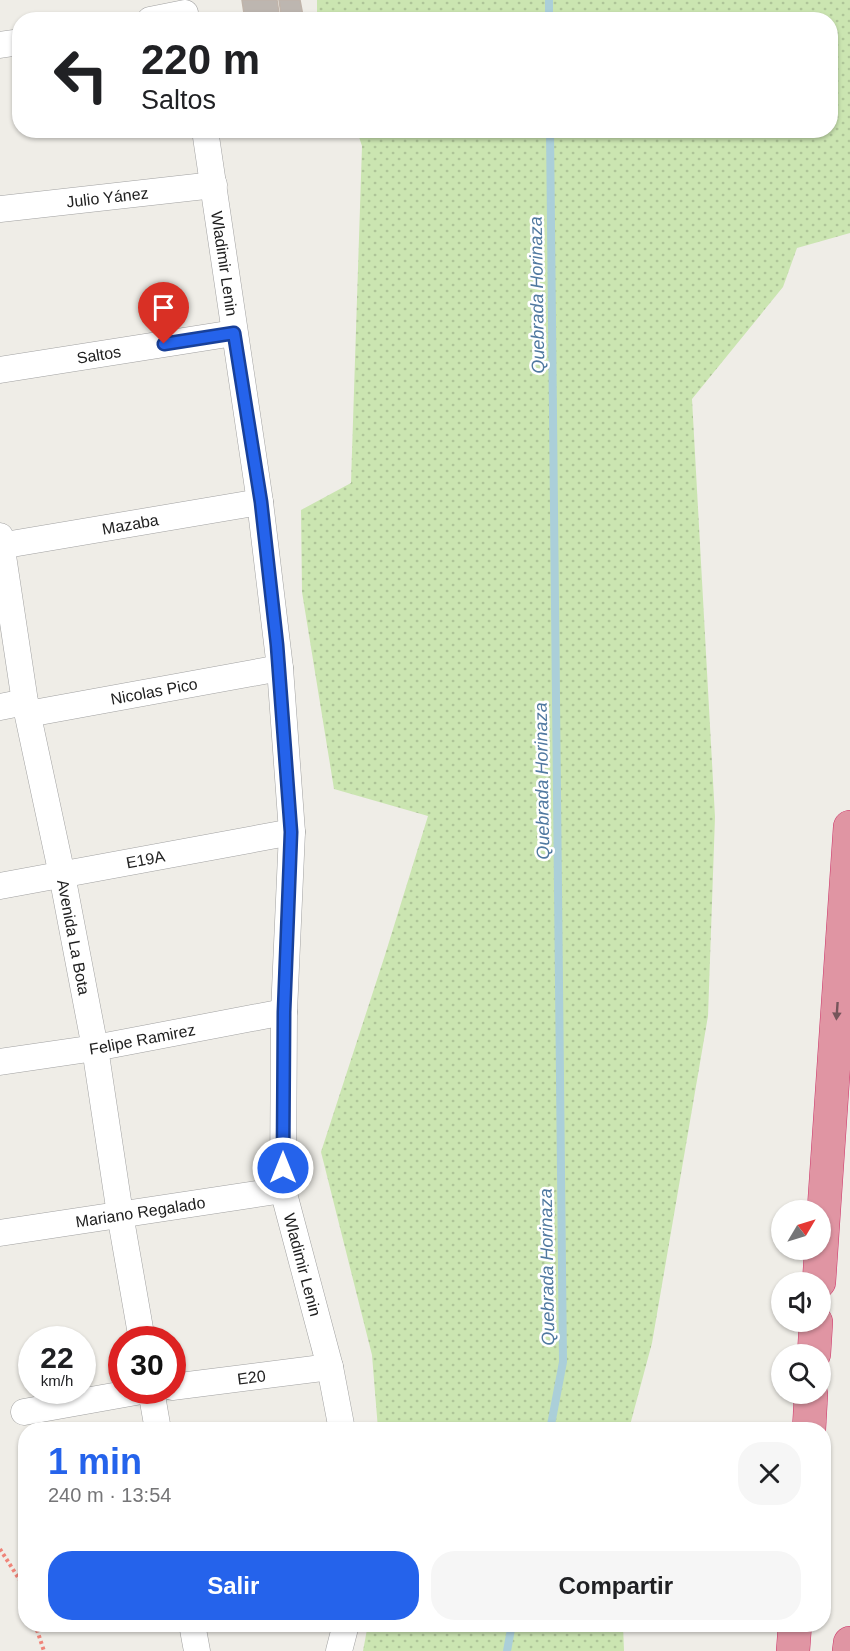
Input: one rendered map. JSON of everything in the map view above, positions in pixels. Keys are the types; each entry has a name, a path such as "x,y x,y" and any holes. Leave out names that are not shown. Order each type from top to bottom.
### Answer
{"highway":[{"path":"820,1272 850,827"},
{"path":"809,1422 810,1404"},
{"path":"794,1651 795,1632"},
{"path":"849,1651 850,1643"}],"street":[{"name":"Wladimir Lenin","path":"206,138 261,502 280,668 291,832 284,1012 283,1190 330,1366 340,1422"},
{"name":"Julio Yánez","path":"0,209 214,185"},
{"name":"Saltos","path":"0,370 234,333"},
{"name":"Mazaba","path":"1,543 261,502"},
{"name":"Avenida La Bota","path":"1,543 26,708 62,875 95,1048 140,1326"},
{"name":"Nicolas Pico","path":"0,707 26,708 280,668"},
{"name":"E19A","path":"0,886 291,832"},
{"name":"Felipe Ramirez","path":"0,1062 95,1048 284,1012"},
{"name":"Mariano Regalado","path":"0,1233 283,1190"},
{"name":"E20","path":"186,1385 330,1366"},
{"path":"24,1412 108,1397"},
{"path":"152,1404 156,1422"},
{"path":"194,1632 198,1651"},
{"path":"339,1651 344,1632"}],"path":[{"path":"0,1549 18,1577"},
{"path":"38,1632 44,1651"}],"green space":[{"path":"317,0 850,0 850,233 797,248 783,287 692,399 715,817 708,1016 652,1343 631,1422 377,1422 372,1355 321,1152 428,816 334,789 302,592 301,510 351,483 362,146 359,138 838,138 838,12 317,12"},
{"path":"367,1632 623,1632 624,1651 363,1651"}],"building":[{"path":"242,0 277,0 279,12 244,12"},
{"path":"279,0 300,0 302,12 281,12"}],"waterway":[{"name":"Quebrada Horinaza","path":"549,0 549,12"},
{"name":"Quebrada Horinaza","path":"550,138 563,1362 552,1422"},
{"name":"Quebrada Horinaza","path":"507,1651 511,1632"}],"route":[{"path":"164,344 234,333 261,502 280,668 291,832 284,1012 283,1168"}]}
